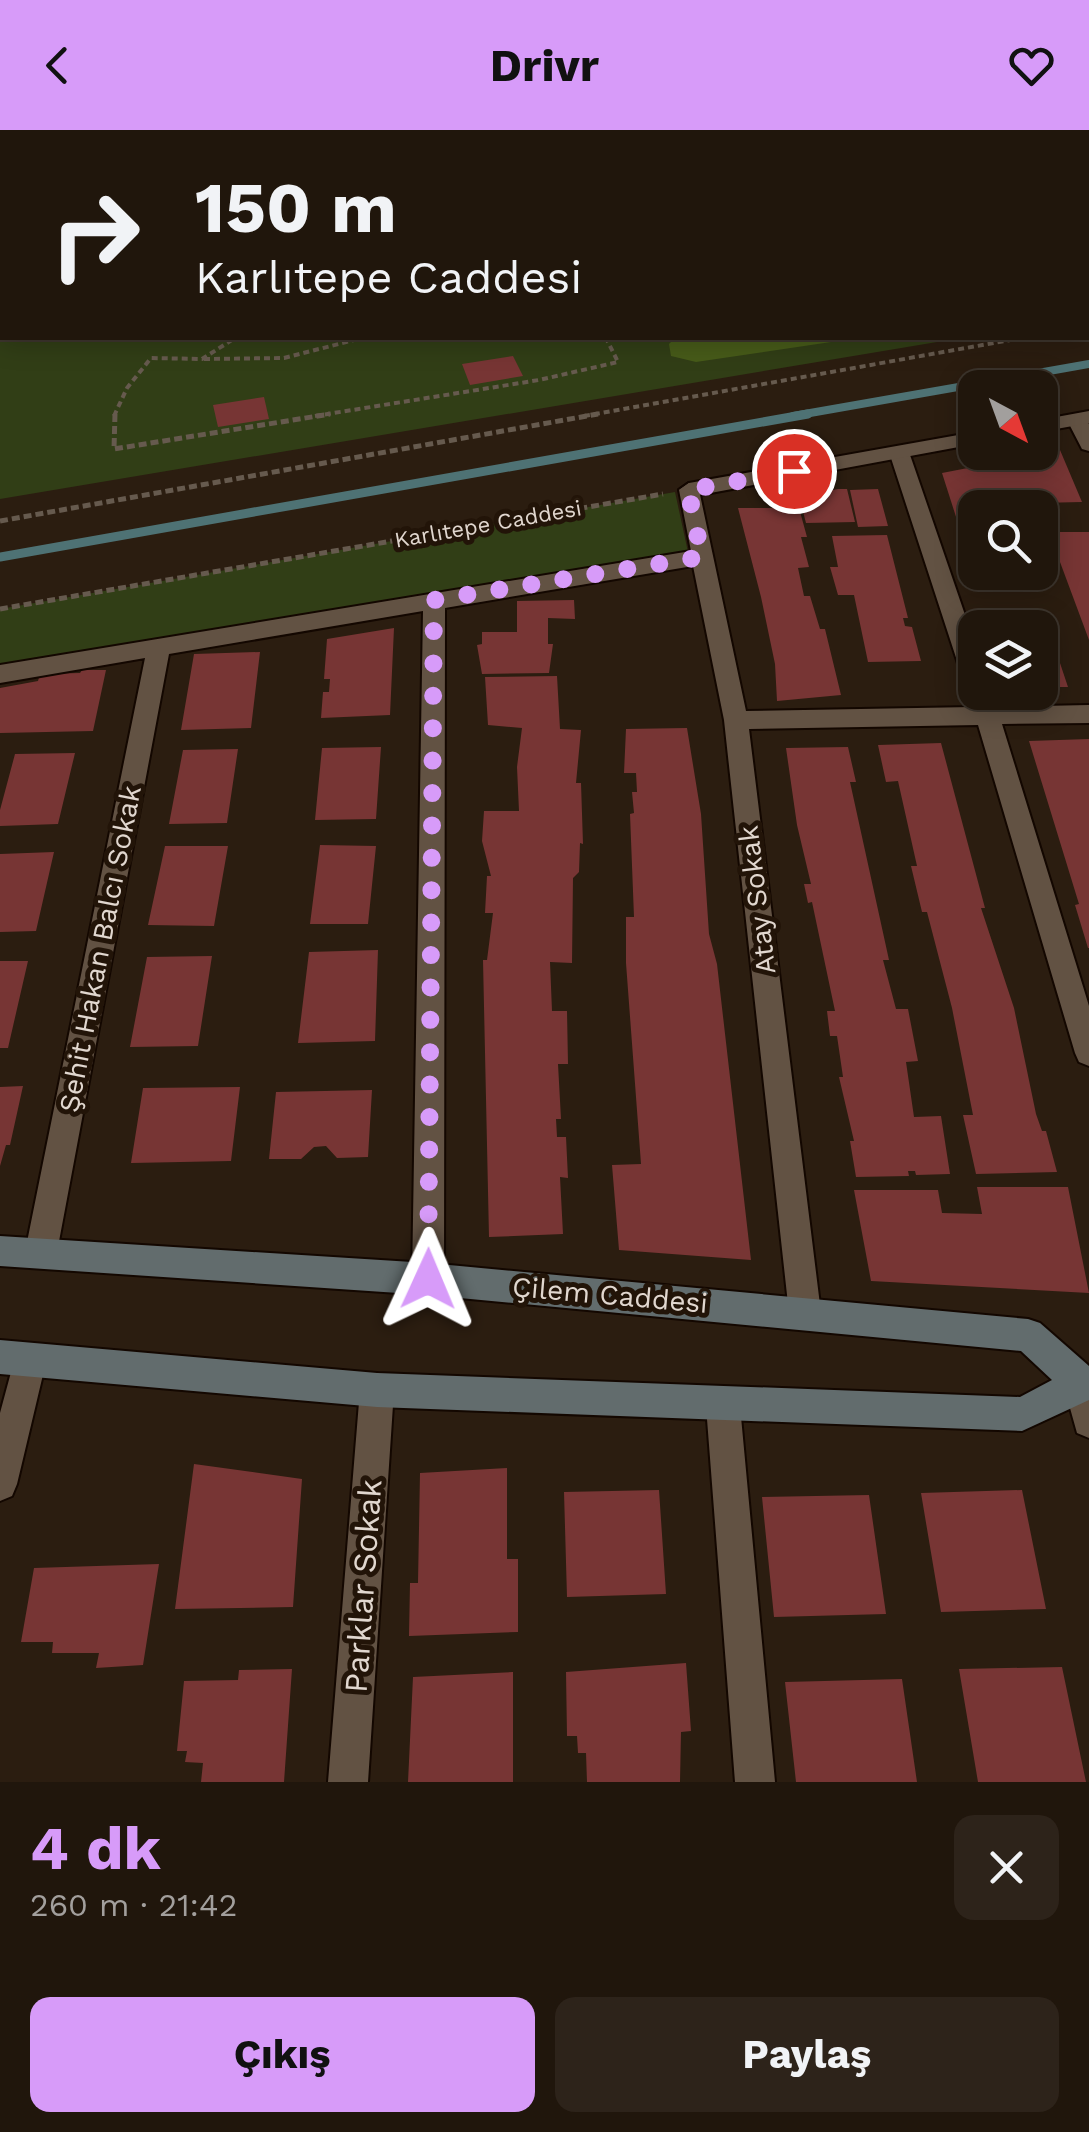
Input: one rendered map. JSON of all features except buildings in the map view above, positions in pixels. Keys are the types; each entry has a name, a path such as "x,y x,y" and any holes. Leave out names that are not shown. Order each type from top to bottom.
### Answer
{"main road":[{"name":"Çilem Caddesi","path":"0,1251 428,1279 1028,1334 1085,1383"},
{"path":"14,1359 377,1390 724,1406 1022,1414 1085,1383"}],"street":[{"path":"1058,423 1083,418 1089,445"},
{"path":"688,490 958,441"},
{"path":"899,452 958,628"},
{"name":"Atay Sokak","path":"688,490 736,720 805,1313"},
{"path":"0,674 702,557"},
{"path":"428,1279 434,600"},
{"name":"Şehit Hakan Balcı Sokak","path":"41,1252 159,646"},
{"path":"736,720 958,705"},
{"path":"985,710 1089,1053"},
{"path":"1050,710 1089,714"},
{"path":"0,1484 14,1359"},
{"path":"1085,1383 1089,1420"},
{"name":"Parklar Sokak","path":"348,1782 377,1390"},
{"path":"724,1406 755,1782"}],"path":[{"path":"202,358 232,340"},
{"path":"356,340 308,356 271,360 151,358 125,390 112,420 114,448 539,380 604,366 618,362 607,340"},
{"path":"0,521 1011,340"},
{"name":"Karlıtepe Caddesi","path":"0,609 688,490"}],"green space":[{"path":"0,340 949,340 0,499"},
{"path":"673,340 844,340 696,362 671,356 669,344"},
{"path":"675,492 688,552 0,666 0,609"}],"waterway":[{"path":"793,416 1089,364"},
{"path":"0,557 808,414"}],"route":[{"path":"428,1279 434,600 702,557 688,490 794,471"}]}
